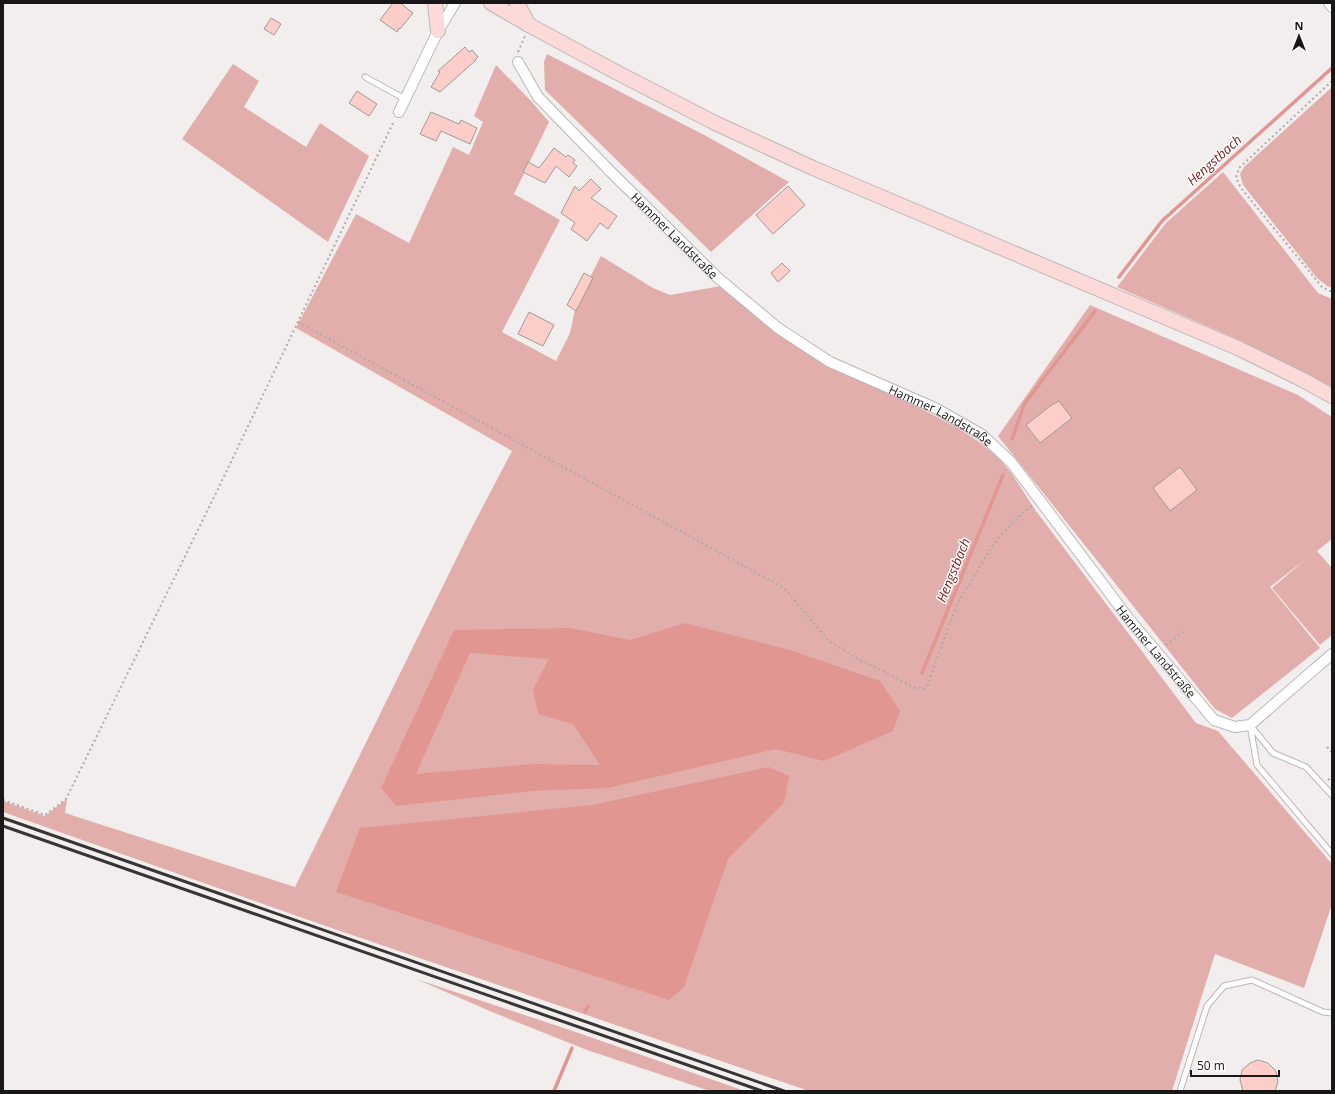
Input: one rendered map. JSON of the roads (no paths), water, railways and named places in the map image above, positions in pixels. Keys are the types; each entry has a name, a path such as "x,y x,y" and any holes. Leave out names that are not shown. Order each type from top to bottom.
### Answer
{"main road":[{"path":"435,3 438,31"},
{"path":"491,3 616,72 715,123 792,159 1233,346 1303,380 1332,396"},
{"path":"517,3 529,25"}],"street":[{"path":"399,112 438,31 455,3"},
{"path":"1329,3 1332,7"},
{"name":"Hammer Landstraße","path":"518,62 538,97 610,171 717,277 778,328 830,362 935,408 981,434 1011,462 1129,619 1214,720 1235,727 1250,725"},
{"path":"1250,725 1332,654"}],"lane":[{"path":"365,77 405,99"},
{"path":"1250,725 1273,753 1306,767 1332,795"},
{"path":"1250,725 1257,765 1332,854"},
{"path":"1180,1091 1208,1006 1224,986 1252,980 1323,1012 1332,1013"}],"waterway":[{"name":"Hengstbach","path":"1119,277 1162,221 1332,68"},
{"name":"Hengstbach","path":"1012,439 1025,403 1095,311"},
{"name":"Hengstbach","path":"922,673 1003,475"},
{"name":"Hengstbach","path":"585,1012 588,1006"},
{"name":"Hengstbach","path":"554,1091 572,1048"}],"railway":[{"path":"3,818 784,1091"},
{"path":"3,826 762,1091"}]}
